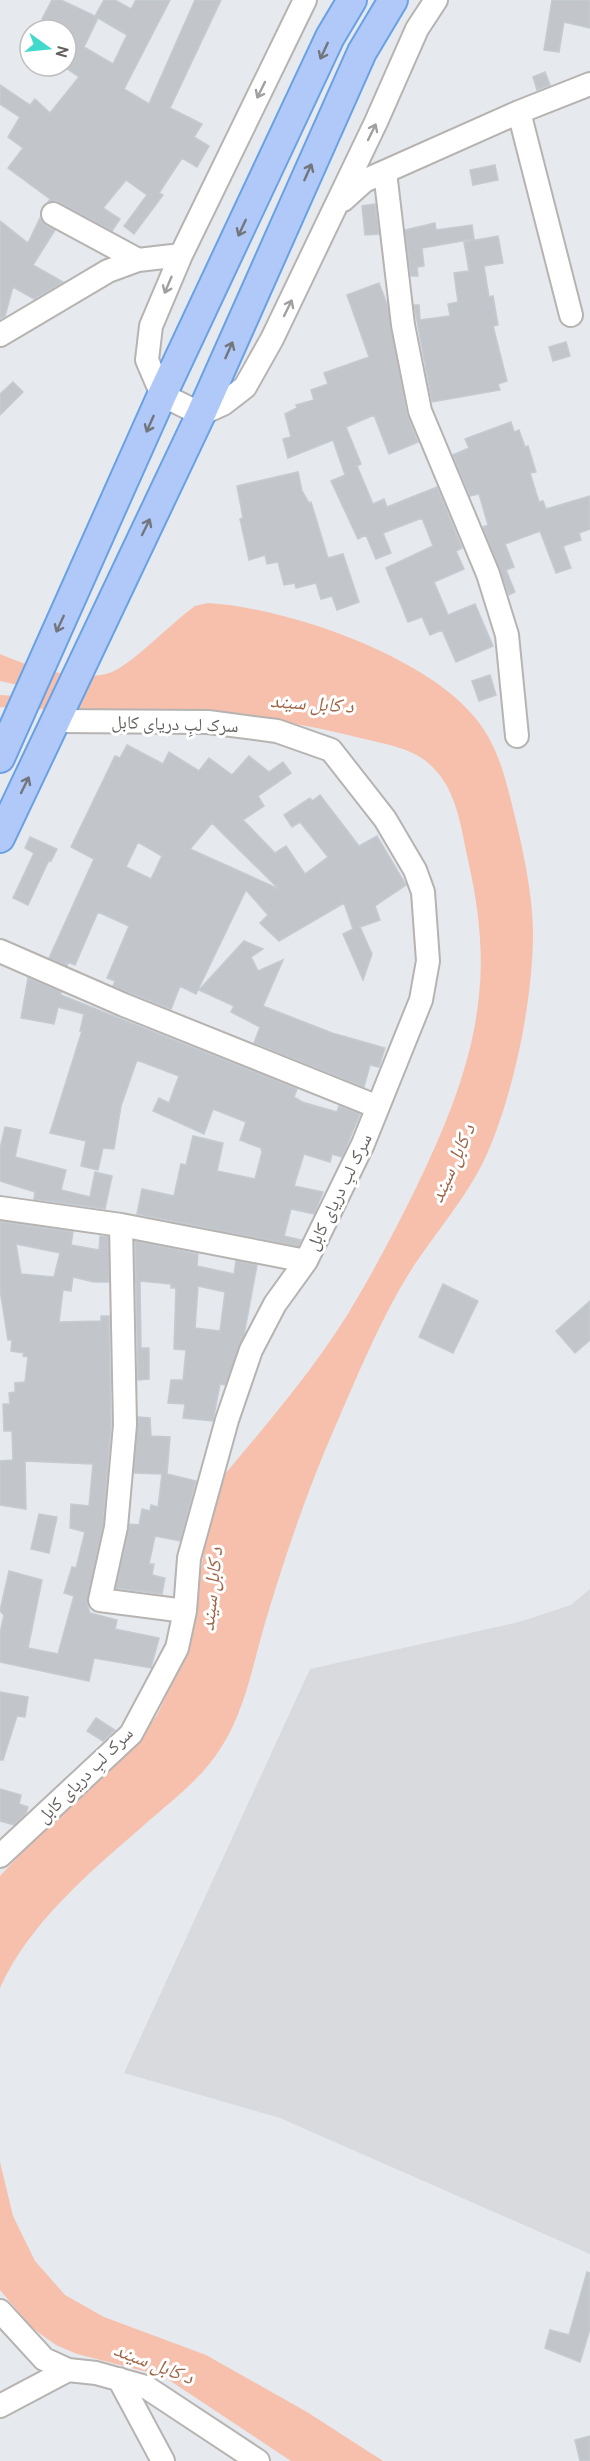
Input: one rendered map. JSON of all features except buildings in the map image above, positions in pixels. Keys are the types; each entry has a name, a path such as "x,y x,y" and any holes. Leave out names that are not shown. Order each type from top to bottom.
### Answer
{"main road":[{"path":"0,758 12,714 84,571 162,395 330,37 352,0"},
{"path":"0,838 201,414 362,52 393,0"}],"street":[{"path":"305,0 180,255 150,326 147,360 162,395 201,414 223,404 244,387 272,339 417,29 436,0"},
{"path":"335,208 364,181 519,112 590,84"},
{"path":"519,112 571,315"},
{"path":"385,172 403,325 420,411 492,584 507,635 517,736"},
{"path":"53,214 138,260"},
{"path":"0,334 108,271 138,260 180,255"},
{"name":"سرک لبِ دریای کابل","path":"0,1856 131,1734 177,1648 185,1611 189,1558 227,1420 251,1350 275,1304 306,1262 363,1144 421,1000 428,961 423,892 415,870 385,819 330,750 277,731 208,722 58,718"},
{"path":"0,951 124,1005 378,1107"},
{"path":"0,1208 121,1225 306,1262"},
{"path":"121,1225 124,1425 116,1527 100,1600 185,1611"},
{"path":"0,2311 45,2359 68,2370 119,2379 146,2387 258,2461"},
{"path":"0,2406 68,2370"},
{"path":"119,2379 163,2461"}],"shaded area":[{"path":"590,1589 590,2254 280,2118 124,2073 310,1669 519,1622 571,1605"}],"water":[{"name":"د کابل سيند","path":"208,603 278,615 356,640 394,658 428,678 458,700 480,724 493,745 505,778 521,842 529,888 533,933 526,1016 506,1103 487,1154 469,1188 412,1268 393,1302 325,1451 289,1548 248,1686 230,1732 214,1758 196,1779 82,1880 44,1920 12,1964 0,1988 0,1876 60,1812 136,1744 157,1715 180,1666 193,1620 213,1495 225,1474 328,1344 373,1270 416,1188 447,1118 464,1070 476,1020 480,978 479,927 475,893 459,817 442,778 420,757 398,747 332,731 230,714 154,709 0,707 0,695 34,697 36,689 0,681 0,654 55,672 86,676 100,675 121,667 195,606"},
{"name":"د کابل سيند","path":"0,2162 13,2216 35,2261 65,2295 104,2317 206,2355 307,2412 383,2461 291,2461 163,2376 77,2354 56,2345 32,2328 0,2290"}]}
